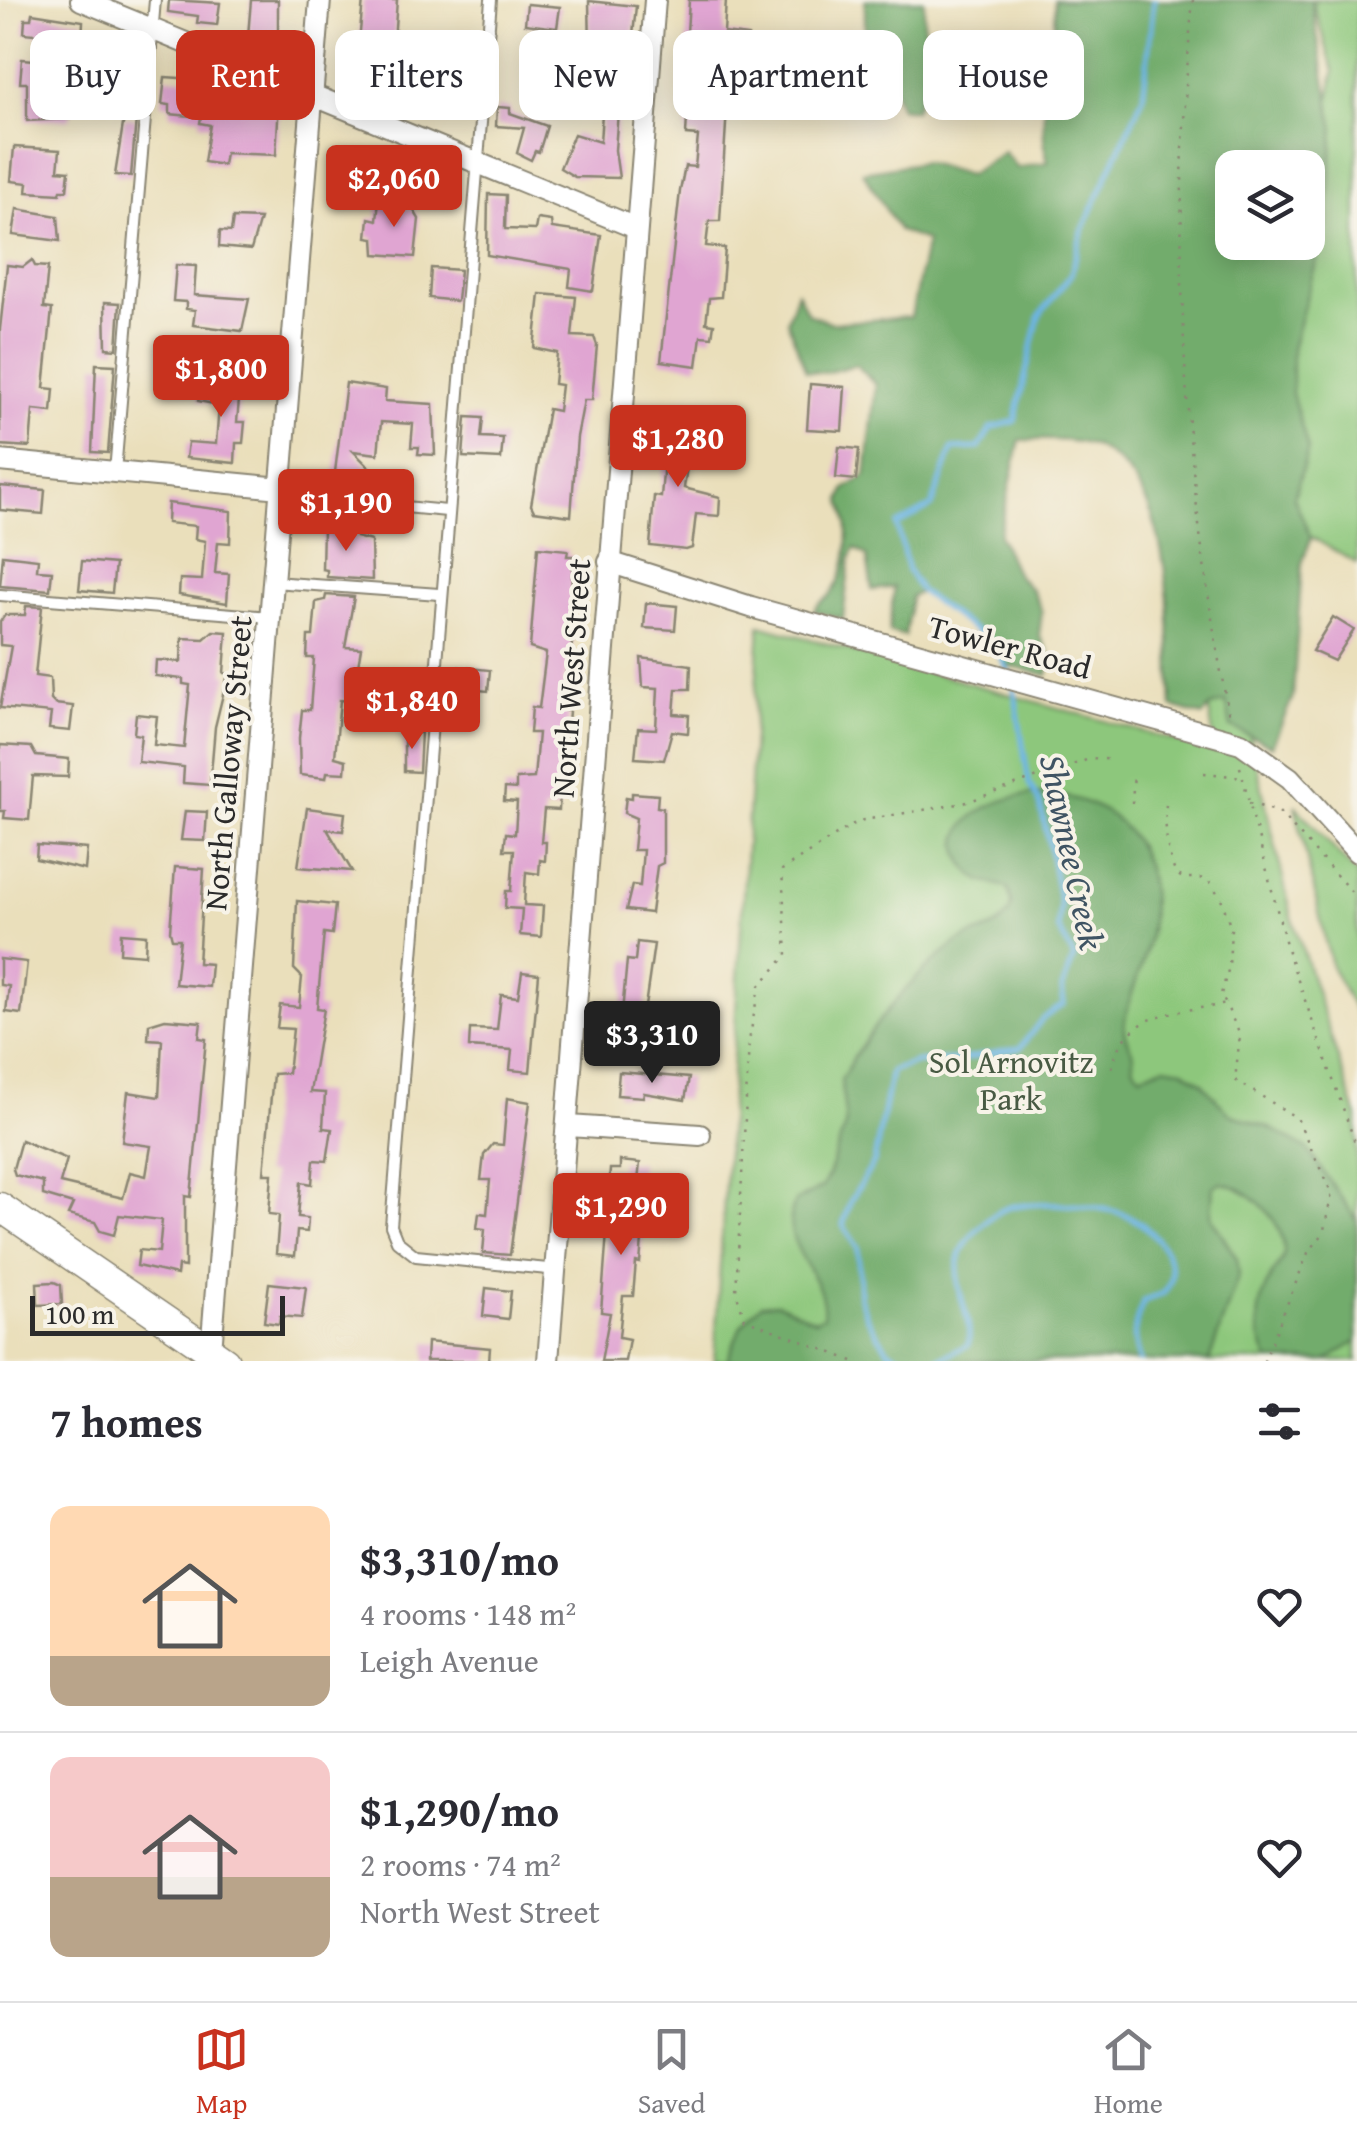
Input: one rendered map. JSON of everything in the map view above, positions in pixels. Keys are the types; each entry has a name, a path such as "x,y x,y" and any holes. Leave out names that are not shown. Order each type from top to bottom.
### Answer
{"street":[{"path":"81,0 152,30"},
{"name":"North Galloway Street","path":"315,61 320,0"},
{"name":"North West Street","path":"548,1361 655,0"},
{"path":"315,98 636,228"},
{"name":"North Galloway Street","path":"218,1356 270,617 310,120"},
{"path":"0,461 280,491"},
{"name":"Towler Road","path":"609,562 1234,741 1263,756 1290,778 1357,852"},
{"path":"569,1126 700,1135"},
{"path":"0,1206 218,1356"}],"lane":[{"path":"152,30 155,0"},
{"path":"491,0 391,1226 397,1241 416,1256 558,1270"},
{"path":"115,472 144,120"},
{"path":"280,491 447,511"},
{"path":"273,582 440,594"},
{"path":"0,595 270,617"}],"path":[{"path":"1194,0 1182,190 1186,390 1203,561 1248,802 1292,966 1357,1148"},
{"path":"852,1361 744,1320 736,1292 749,1041 759,988 787,956 782,870 858,822 964,804 1092,758 1114,760"},
{"path":"1132,803 1134,773"},
{"path":"1204,773 1242,778"},
{"path":"1248,802 1279,812 1357,898"},
{"path":"1166,805 1165,836 1176,872 1209,881 1228,917 1231,954 1220,994 1229,1004 1241,1049 1235,1080 1297,1118 1332,1194 1323,1234 1308,1253 1264,1361"},
{"path":"1112,1068 1117,1045 1133,1027 1191,1008 1229,1004"}],"green space":[{"path":"865,0 924,0 923,85 915,110 903,108 903,30 865,30"},
{"path":"1054,0 1311,0 1334,129 1325,230 1325,150 1215,150 1215,260 1317,260 1292,349 1292,393 1308,449 1294,498 1311,538 1302,563 1293,697 1272,746 1231,727 1226,702 1211,706 1203,716 1172,707 1168,602 1156,527 1143,494 1123,467 1088,444 1020,440 999,535 1017,575 1032,590 1042,612 1039,635 1051,657 1048,675 1007,666 995,645 921,592 911,596 905,636 889,632 894,587 872,590 867,556 855,548 850,559 843,619 814,611 836,586 845,562 847,523 841,501 845,489 866,476 876,384 856,365 825,373 806,371 787,320 797,292 808,314 832,323 911,317 926,241 899,231 863,172 924,162 968,175 1004,152 1017,168 1048,162 1044,120 1084,120 1084,30 1054,30"},
{"path":"1312,0 1357,0 1357,564 1254,503 1304,260 1325,260 1325,150 1320,150 1334,72"},
{"name":"Sol Arnovitz Park","path":"760,625 1216,752 1196,636 1249,732 1292,917 1357,1117 1357,1361 714,1361"},
{"path":"1034,794 1091,804 1112,817 1142,854 1152,906 1147,948 1124,1027 1134,1067 1141,1075 1164,1066 1183,1069 1201,1082 1230,1114 1270,1128 1307,1149 1357,1220 1357,1341 1326,1361 1269,1361 1259,1328 1259,1306 1282,1259 1283,1241 1263,1207 1242,1190 1220,1183 1213,1187 1211,1217 1237,1259 1239,1274 1209,1361 727,1361 741,1326 761,1304 778,1303 815,1320 823,1316 818,1287 791,1231 791,1216 796,1201 822,1187 828,1176 846,1123 841,1080 877,1023 923,972 957,943 995,927 1008,915 1008,889 973,875 961,858 958,843 962,829 985,808"},
{"path":"1295,805 1357,875 1357,1015 1331,966"}],"building":[{"path":"169,0 220,3 217,25 197,23 198,16 168,12"},
{"path":"251,0 278,0 278,30 248,30"},
{"path":"363,0 397,0 395,30 360,30"},
{"path":"689,0 726,0 724,30 687,30"},
{"path":"589,1 636,6 634,30 590,30"},
{"path":"527,4 560,7 557,28 525,24"},
{"path":"32,13 83,21 82,30 24,33 25,19 31,19"},
{"path":"22,59 30,60 30,120 48,120 27,121 27,83 20,83"},
{"path":"165,77 176,78 176,115 170,114 170,105 162,104"},
{"path":"499,107 510,108 519,120 547,126 539,152 535,151 531,160 517,153 524,128 496,126"},
{"path":"124,120 136,120 131,176 115,175"},
{"path":"278,120 276,155 225,153 223,165 204,162 210,125 200,123"},
{"path":"602,120 617,120 615,150 619,178 575,177 560,168 574,134 600,142"},
{"path":"687,120 726,120 720,221 709,221 706,246 725,248 721,297 709,298 706,323 714,324 712,337 701,336 697,366 661,361 680,191 685,166 695,167 698,136 686,135"},
{"path":"14,147 60,150 58,170 69,171 67,190 60,194 27,192 28,183 11,181"},
{"path":"488,194 506,195 505,229 535,230 537,219 551,221 552,228 601,235 593,291 569,287 571,269 487,255"},
{"path":"379,199 396,200 396,207 413,209 419,219 415,257 375,254 374,238 367,237 369,218 377,220"},
{"path":"17,209 58,216 60,241 13,235"},
{"path":"233,218 260,219 251,250 219,247 220,231 231,232"},
{"path":"32,260 35,266 48,267 44,308 52,309 44,388 54,389 52,412 33,410 30,447 0,445 0,329 7,265 23,267"},
{"path":"176,265 196,266 194,295 249,299 242,331 193,325 195,310 186,309 186,302 173,301"},
{"path":"431,268 460,270 457,301 429,298"},
{"path":"540,294 576,297 572,336 594,337 597,345 592,400 584,400 577,437 571,516 534,511 531,505 548,409 558,411 561,385 554,384 557,353 534,348"},
{"path":"105,302 120,303 117,349 106,348"},
{"path":"96,364 115,365 108,453 92,452"},
{"path":"201,375 241,378 237,422 245,422 243,443 236,443 235,463 186,458 188,442 216,444 219,405 198,401"},
{"path":"346,383 386,389 385,401 433,404 435,455 418,454 419,447 411,447 413,424 381,422 378,454 353,451 379,477 378,494 320,490 322,475 335,472"},
{"path":"810,384 845,387 842,431 807,429"},
{"path":"661,414 694,418 684,488 720,497 719,516 696,514 692,548 686,550 650,546 654,496 661,497 666,436 659,435"},
{"path":"466,417 483,418 481,437 503,438 501,459 463,457"},
{"path":"839,447 859,449 856,480 836,478"},
{"path":"0,486 45,490 43,514 0,510"},
{"path":"168,503 231,511 230,543 218,542 215,573 229,574 227,603 179,595 180,579 202,580 205,541 195,539 196,526 167,523"},
{"path":"323,528 357,530 356,537 371,541 372,580 327,577 327,570 322,569"},
{"path":"538,547 568,550 567,556 573,556 569,629 575,629 564,682 563,710 569,711 567,736 563,735 559,810 544,809 541,842 546,842 545,861 540,860 539,874 526,872 524,905 543,906 541,937 520,935 522,909 505,908 506,891 511,891 514,850 504,850 506,833 515,834 517,802 504,801 505,788 516,789 516,779 534,778 538,733 530,733 532,707 539,708 546,653 530,648"},
{"path":"3,555 38,559 37,570 52,571 50,590 0,586"},
{"path":"82,561 115,564 112,593 79,590"},
{"path":"326,595 354,597 345,647 361,648 352,701 340,700 335,757 346,760 345,773 327,772 326,778 300,775 299,738 302,710 310,710 314,658 307,658 308,636 313,636 316,602 325,600"},
{"path":"646,603 677,606 675,630 644,628"},
{"path":"26,606 42,607 35,676 50,678 51,700 55,704 73,706 70,731 49,729 51,713 0,708 11,646 0,645 0,622 5,615 25,615"},
{"path":"1333,617 1354,630 1334,661 1312,651"},
{"path":"213,631 227,632 224,673 228,674 215,727 210,785 183,783 184,767 138,762 141,735 134,734 136,714 157,716 154,745 184,748 190,685 183,684 183,679 155,676 156,660 181,662 182,638 204,639"},
{"path":"641,658 691,665 690,689 676,689 674,714 689,715 688,733 672,731 664,760 635,758 638,728 656,729 658,688 643,687"},
{"path":"459,667 490,670 488,691 457,688"},
{"path":"404,732 421,733 419,772 404,771"},
{"path":"0,745 31,747 36,756 69,759 68,777 33,776 29,820 4,818 5,811 0,811"},
{"path":"632,793 658,795 657,807 663,808 663,863 657,866 651,913 626,910 632,885 640,886 643,850 633,850 636,818 624,813 626,797 632,798"},
{"path":"307,808 345,813 343,831 327,829 352,871 298,867"},
{"path":"185,811 207,812 205,841 181,840"},
{"path":"37,845 87,849 85,870 36,859"},
{"path":"175,867 204,869 198,963 211,964 209,987 175,984 180,939 172,939 170,931"},
{"path":"297,901 335,905 332,934 324,933 317,1008 324,1009 310,1092 325,1093 323,1128 332,1129 327,1161 314,1160 312,1184 301,1182 298,1217 308,1218 307,1232 297,1231 295,1256 276,1254 279,1215 269,1214 272,1174 264,1174 273,1074 288,1073 293,1029 277,1028 280,1005 299,1007 302,977 294,969"},
{"path":"121,933 146,935 145,955 120,953"},
{"path":"637,942 654,944 642,1027 621,1023 627,960 635,961"},
{"path":"0,959 27,962 21,1014 6,1012 9,986 0,985"},
{"path":"522,972 539,974 530,1072 510,1070 512,1050 469,1047 470,1029 497,1030 501,995 518,997"},
{"path":"165,1019 201,1022 199,1038 206,1039 191,1197 185,1196 185,1267 178,1266 177,1275 137,1266 139,1250 159,1252 162,1220 119,1215 114,1235 100,1231 95,1222 68,1215 73,1204 43,1195 43,1182 15,1175 13,1169 21,1140 67,1159 60,1183 123,1198 130,1172 146,1176 151,1146 122,1142 128,1092 159,1097 162,1040 148,1039 149,1024"},
{"path":"619,1072 689,1078 685,1100 644,1093 643,1097 617,1095"},
{"path":"507,1098 530,1102 510,1255 483,1253 485,1229 477,1228 479,1213 487,1214 490,1180 481,1180 484,1155 493,1144 503,1145"},
{"path":"620,1161 640,1163 633,1227 643,1228 640,1263 636,1262 633,1296 623,1296 619,1337 629,1339 625,1361 601,1361 610,1313 601,1312 608,1219 617,1219 619,1190 612,1190 609,1183 610,1169 620,1169"},
{"path":"37,1283 61,1285 62,1304 38,1305"},
{"path":"269,1283 306,1287 302,1318 280,1316 279,1324 264,1322"},
{"path":"486,1288 511,1291 508,1319 483,1316"},
{"path":"427,1342 490,1348 489,1361 426,1361"}],"waterway":[{"name":"Shawnee Creek","path":"1009,673 995,645 921,592 908,571 897,525 932,506 952,449 979,448 991,428 1015,421 1039,316 1071,274 1082,232 1143,97 1154,0"},
{"name":"Shawnee Creek","path":"1014,688 1029,783 1040,804 1049,844 1060,905 1058,928 1074,957 1062,989 1064,1004 1042,1019 1020,1048 959,1060 917,1062 891,1071 874,1162 850,1202 843,1225 858,1248 860,1298 867,1318 888,1350 908,1360 935,1360 968,1345 959,1260 968,1241 990,1218 1010,1207 1036,1204 1090,1207 1132,1218 1158,1241 1171,1272 1164,1293 1144,1301 1138,1316 1135,1338 1140,1361"}]}
